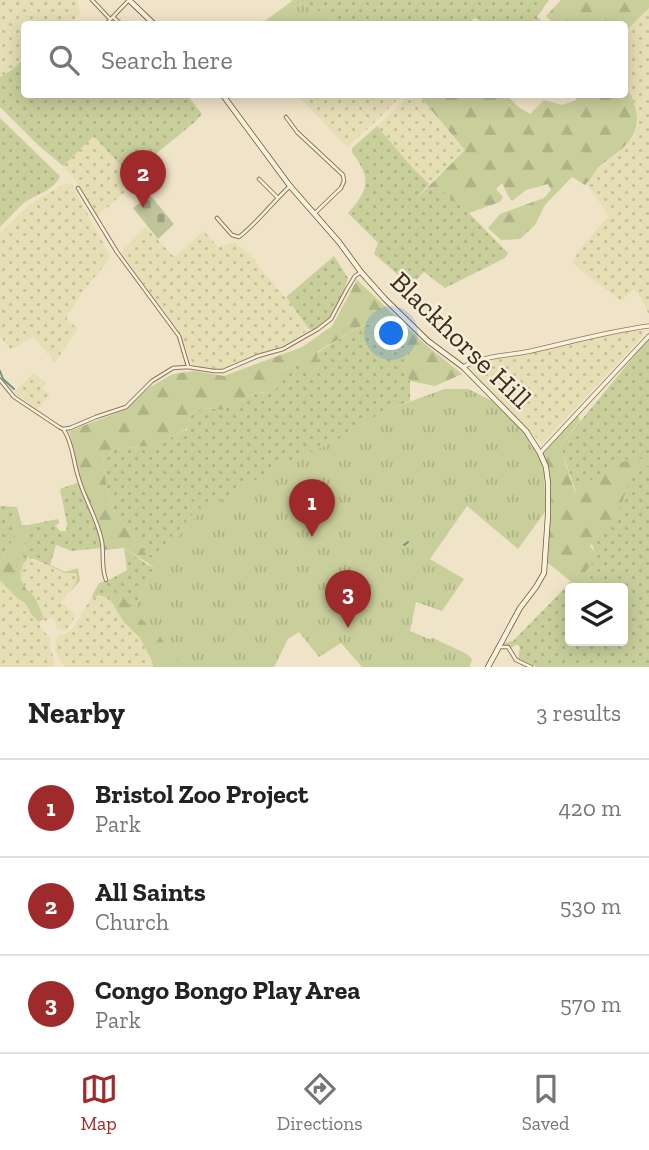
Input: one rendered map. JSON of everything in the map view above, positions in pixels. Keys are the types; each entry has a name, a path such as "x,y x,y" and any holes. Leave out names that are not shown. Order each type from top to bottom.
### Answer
{"main road":[{"path":"129,0 151,21"},
{"name":"Blackhorse Hill","path":"225,98 290,186 339,242 361,272 428,341 463,367 526,431 540,453 546,467 548,483 545,568 488,667"}],"street":[{"path":"92,0 116,21"},
{"path":"109,21 129,0"},
{"path":"286,117 297,132 343,174 344,184 314,214"},
{"path":"260,179 278,198"},
{"path":"216,225 219,220 232,235 239,237 258,221 290,186"},
{"path":"78,188 117,252 179,336 188,367"},
{"path":"63,429 126,407 159,375 173,368 223,371 290,346 331,319 355,276 361,272"},
{"path":"463,367 480,358 530,351 614,331 648,327 645,340"},
{"path":"540,453 649,336"},
{"path":"0,380 14,397 63,429 68,436 77,475 100,534 102,568 106,580"},
{"path":"68,436 70,428"},
{"path":"499,647 508,647 514,658 531,667"}],"shaded area":[{"path":"0,0 77,0 80,14 72,21 21,21 21,62 0,77"},
{"path":"649,8 649,315 634,289 621,301 572,262 608,217 586,184 598,169 634,136 638,123 628,93 628,29"},
{"path":"300,98 399,98 373,124 347,147"},
{"path":"407,98 420,98 465,150 429,184 377,126"},
{"path":"94,136 133,179 122,188 125,192 110,202 111,205 97,217 82,189 63,166"},
{"path":"71,183 110,256 67,316 69,322 78,328 55,362 33,337 11,350 0,336 0,233 29,205 64,184"},
{"path":"146,227 174,257 204,231 218,247 234,242 256,260 309,329 277,349 226,368 206,369 193,364 177,329 121,252"},
{"path":"630,330 642,331 643,336 542,444 475,375 474,367 477,362"},
{"path":"34,373 47,384 42,389 50,394 37,410 14,392"},
{"path":"26,560 77,575 76,583 61,602 76,615 67,630 57,629 55,620 50,617 45,622 34,596 22,582 22,567"},
{"path":"0,581 26,604 51,639 55,664 53,667 0,667"},
{"path":"99,595 110,599 123,621 140,638 153,667 64,667 55,651 56,638 74,627 91,598"}],"green space":[{"path":"290,0 549,0 537,17 542,21 480,21 475,18 472,21 334,21 319,11"},
{"path":"561,0 649,0 649,8 628,29 628,21 551,21 546,16"},
{"path":"292,1 319,11 334,21 265,21"},
{"path":"21,62 21,98 189,98 202,114 152,157 133,179 94,136 63,166 0,107 0,77"},
{"path":"628,92 633,99 637,118 633,136 598,168 585,185 572,177 545,205 535,225 520,239 501,240 488,228 500,214 544,198 551,190 548,184 526,190 512,201 502,183 496,189 503,197 500,202 469,213 437,187 433,187 420,201 417,198 465,150 420,98 510,98 530,114 544,100 562,105 576,100 628,98"},
{"path":"0,118 60,176 54,185 24,203 0,227"},
{"path":"377,126 429,184 417,198 420,201 433,187 438,187 469,213 508,253 505,258 445,288 424,272 411,286 374,254 378,243 348,213 361,197 365,183 365,176 352,148"},
{"path":"150,195 174,224 158,239 133,208"},
{"path":"334,256 348,278 342,296 329,318 313,330 309,329 286,297"},
{"path":"357,280 426,345 462,374 435,386 410,381 403,369 410,353 400,337 382,321 359,327 317,352 317,367 309,370 304,361 279,371 283,383 275,390 258,392 223,410 208,408 194,411 188,428 157,445 115,449 103,460 107,489 115,512 149,558 193,515 185,500 189,498 203,512 281,465 334,442 385,411 445,389 468,389 492,401 524,433 538,454 544,472 545,512 501,486 197,667 153,667 140,638 123,621 110,599 117,591 134,610 154,567 124,548 105,550 98,523 79,475 69,431 125,410 150,387 173,374 194,371 224,376 302,347 332,326"},
{"path":"383,321 400,337 410,353 403,369 410,381 410,401 385,411 334,442 281,465 203,512 185,500 193,515 149,558 115,512 107,489 103,460 115,449 157,445 187,431 194,411 208,408 223,410 258,392 264,393 279,371 304,361 359,327"},
{"path":"649,338 649,667 537,667 518,659 520,647 517,644 503,649 504,643 513,641 565,588 565,646 628,646 628,583 569,583 594,550 560,446"},
{"path":"445,389 468,389 492,401 524,433 538,454 544,472 545,512 518,549 467,506 430,559 464,579 442,611 416,602 410,631 429,639 433,638 467,654 472,659 470,667 362,667 341,643 319,657 299,632 288,639 274,667 183,667 161,638 133,611 157,561 198,515 281,465 334,442 385,411"},
{"path":"578,415 580,421 560,446 575,492 618,464 649,458 649,466 639,468 628,485 615,522 590,546 598,557 575,583 548,563 550,476 543,453"},
{"path":"79,482 101,548 72,551 56,545 50,565 66,572 78,568 80,581 68,594 76,583 75,573 65,573 29,559 29,555 22,567 22,582 20,567 28,525 58,519 59,524 55,525 60,531 66,531 60,489"},
{"path":"0,506 17,507 13,513 15,531 12,541 0,563"},
{"path":"17,507 22,525 28,525 20,567 21,580 39,606 44,619 39,622 26,604 0,581 0,563 12,541 15,531 13,513"},
{"path":"124,548 154,567 133,611 117,592 110,599 99,595 91,598 99,583 127,570"}],"waterway":[{"path":"0,371 3,379 14,389"},
{"path":"404,545 408,542"}],"place":[{"name":"All Saints","path":"143,208"},
{"name":"Bristol Zoo Project","path":"312,537"},
{"name":"Congo Bongo Play Area","path":"348,628"}]}
